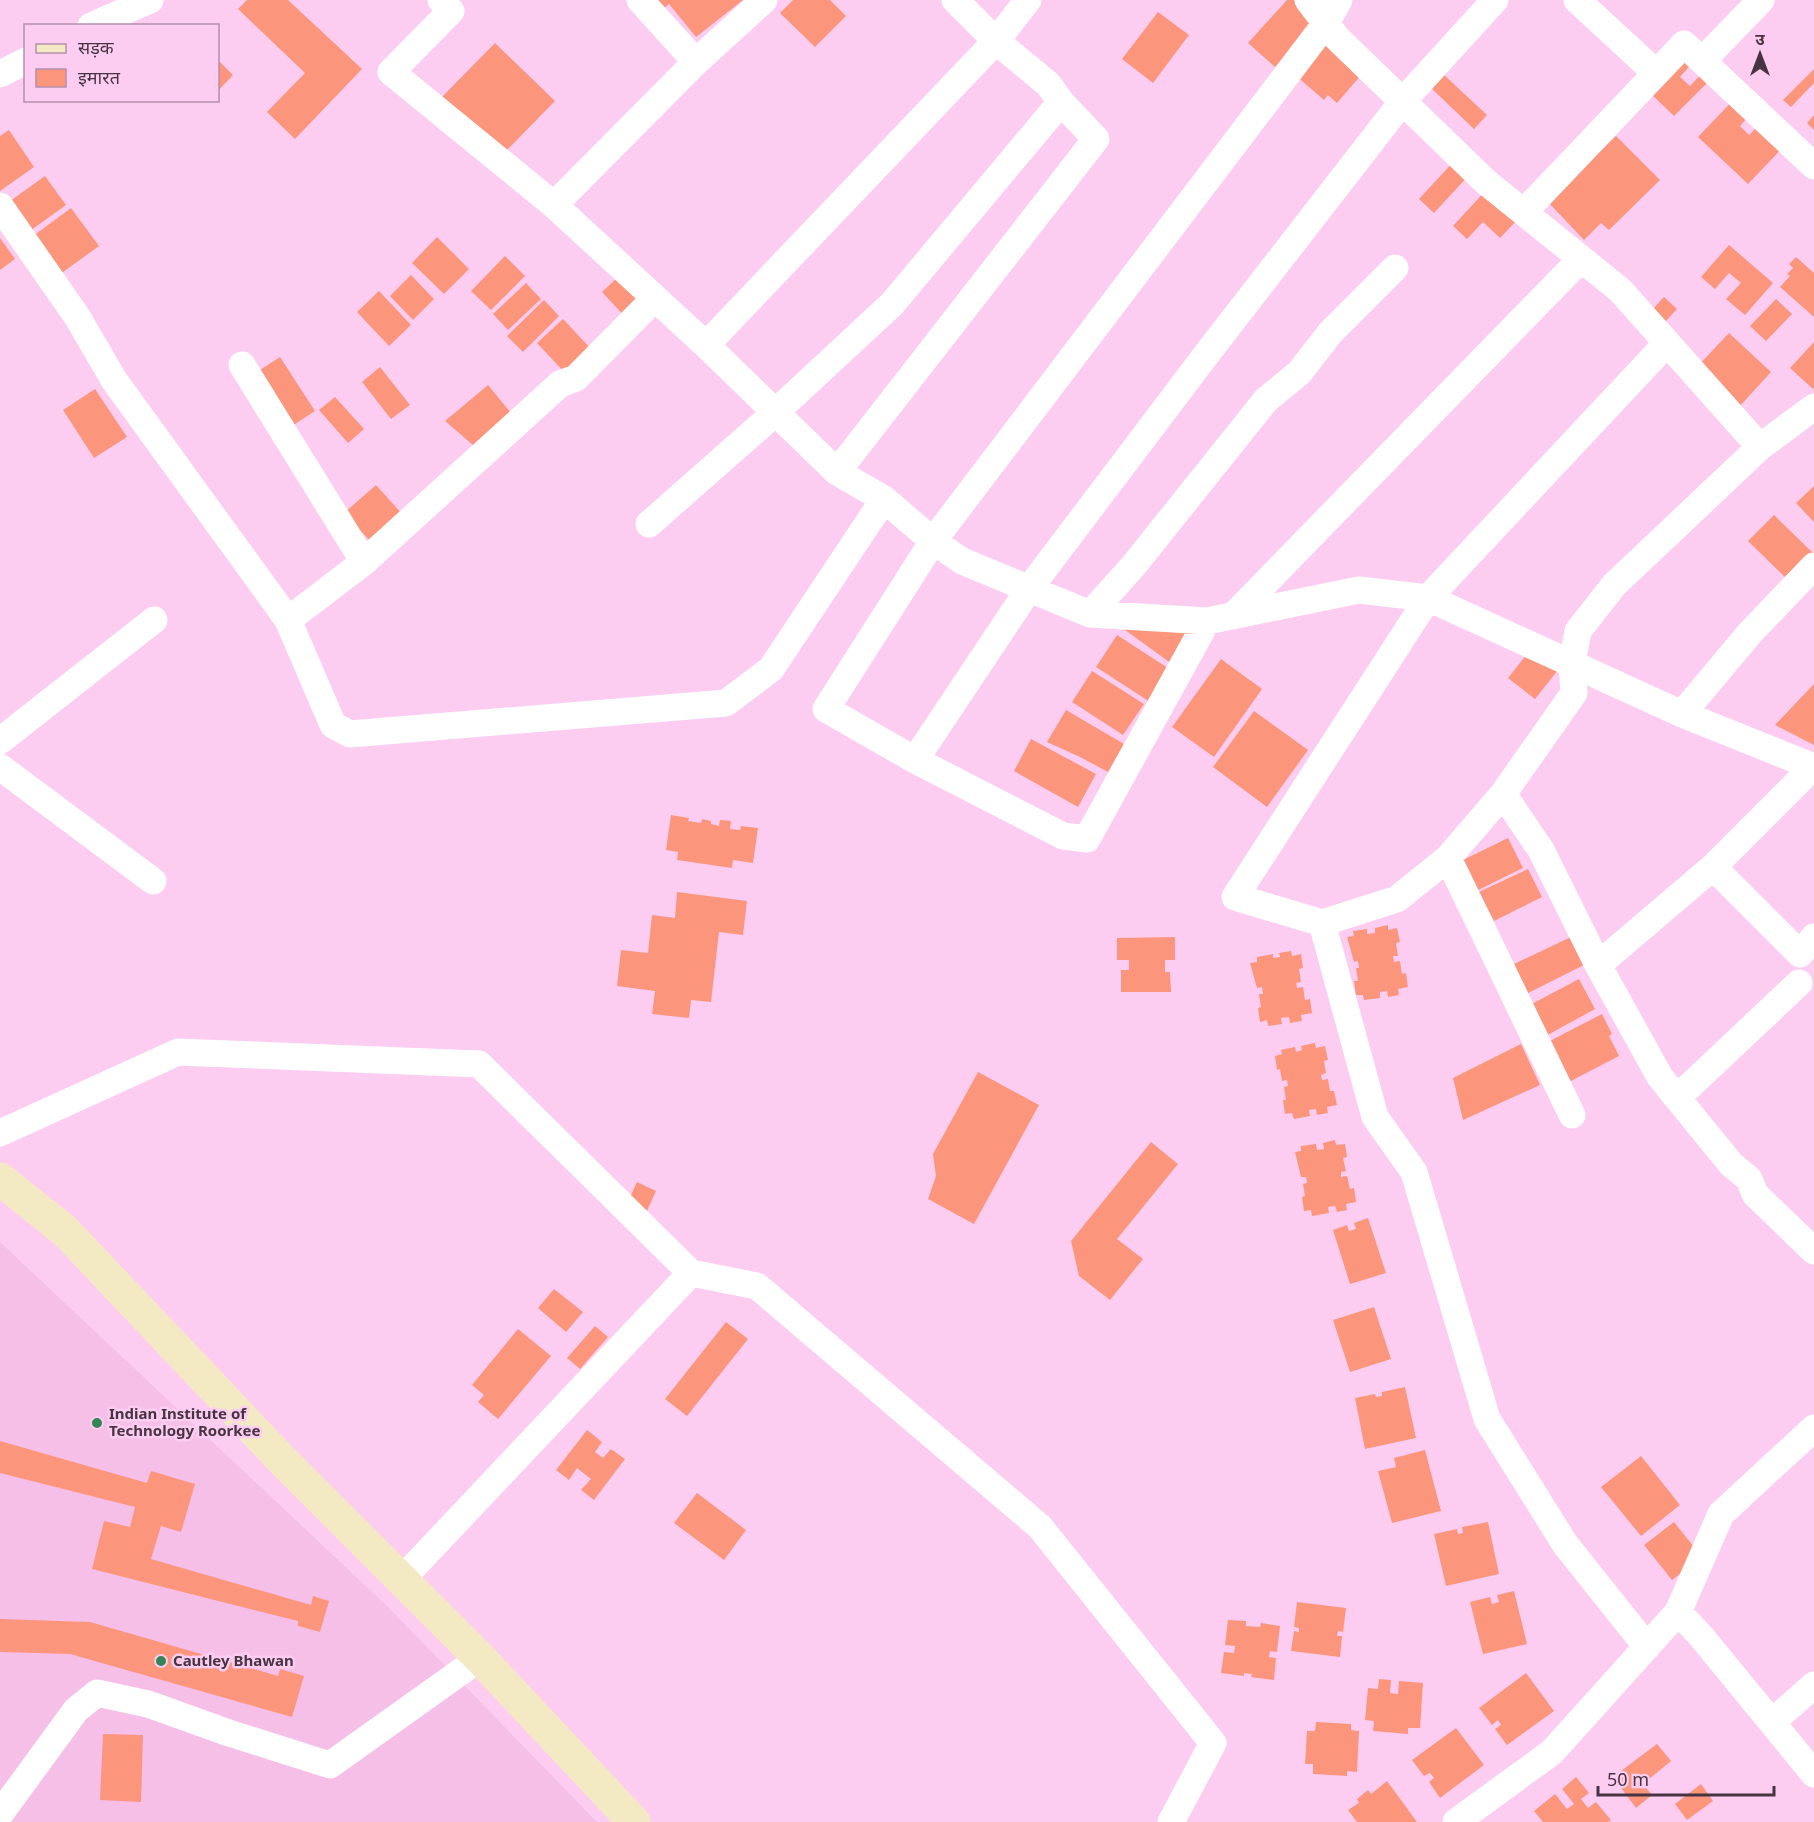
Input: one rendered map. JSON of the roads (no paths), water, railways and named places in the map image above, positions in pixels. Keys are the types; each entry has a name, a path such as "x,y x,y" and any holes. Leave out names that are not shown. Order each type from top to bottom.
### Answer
{"street":[{"path":"96,24 150,0"},
{"path":"441,0 451,11 391,72 554,205 837,472 884,499 933,541 962,561 1090,614 1220,619 1359,590 1428,598 1682,714 1814,767 1713,867 1598,965"},
{"path":"640,0 696,62"},
{"path":"554,205 696,62 764,0"},
{"path":"837,472 1096,139 1061,102 1048,84 996,41 955,0"},
{"path":"705,345 996,41 1028,0"},
{"path":"1308,0 1337,38 1486,182 1620,290 1760,447"},
{"path":"1339,0 1326,23 933,541 826,709 915,760 1063,836 1087,839 1220,619 1581,259"},
{"path":"915,760 1029,589 1209,351 1402,102 1495,0"},
{"path":"1577,0 1656,73"},
{"path":"1702,61 1761,0"},
{"path":"1524,212 1684,44 1814,166"},
{"path":"0,74 24,62"},
{"path":"649,524 892,304 1061,102"},
{"path":"0,206 78,318 114,380 288,620 333,725 350,734 726,704 771,669 884,499"},
{"path":"1090,614 1134,565 1266,400 1299,373 1330,333 1395,267"},
{"path":"288,620 364,562 544,397 560,384 576,378 654,299"},
{"path":"1668,343 1428,598 1235,897 1322,923 1397,899 1448,858 1503,794 1574,693 1572,663 1578,631 1614,585 1760,447 1814,407"},
{"path":"242,365 364,562"},
{"path":"1682,714 1749,634 1814,566"},
{"path":"0,741 154,620"},
{"path":"0,767 153,881"},
{"path":"1503,794 1541,850 1598,965 1660,1077 1731,1164 1749,1179 1755,1194 1814,1251"},
{"path":"1448,858 1572,1115"},
{"path":"1713,867 1800,954 1814,937"},
{"path":"1322,923 1375,1117 1414,1172 1486,1419 1565,1544 1647,1647"},
{"path":"1677,1098 1799,983"},
{"path":"0,1133 178,1052 479,1064 691,1273 757,1286 1040,1527 1213,1743 1171,1822"},
{"path":"0,1179 65,1231 283,1461 480,1658 634,1822"},
{"path":"402,1579 691,1273"},
{"path":"1456,1822 1552,1752 1678,1612 1721,1514 1814,1428"},
{"path":"1678,1612 1700,1635 1814,1774"},
{"path":"0,1814 76,1710 97,1693 148,1704 229,1734 330,1765 480,1658"},
{"path":"1772,1722 1814,1685"}],"place":[{"name":"Indian Institute of Technology Roorkee","path":"97,1423"},
{"name":"Cautley Bhawan","path":"161,1661"}]}
